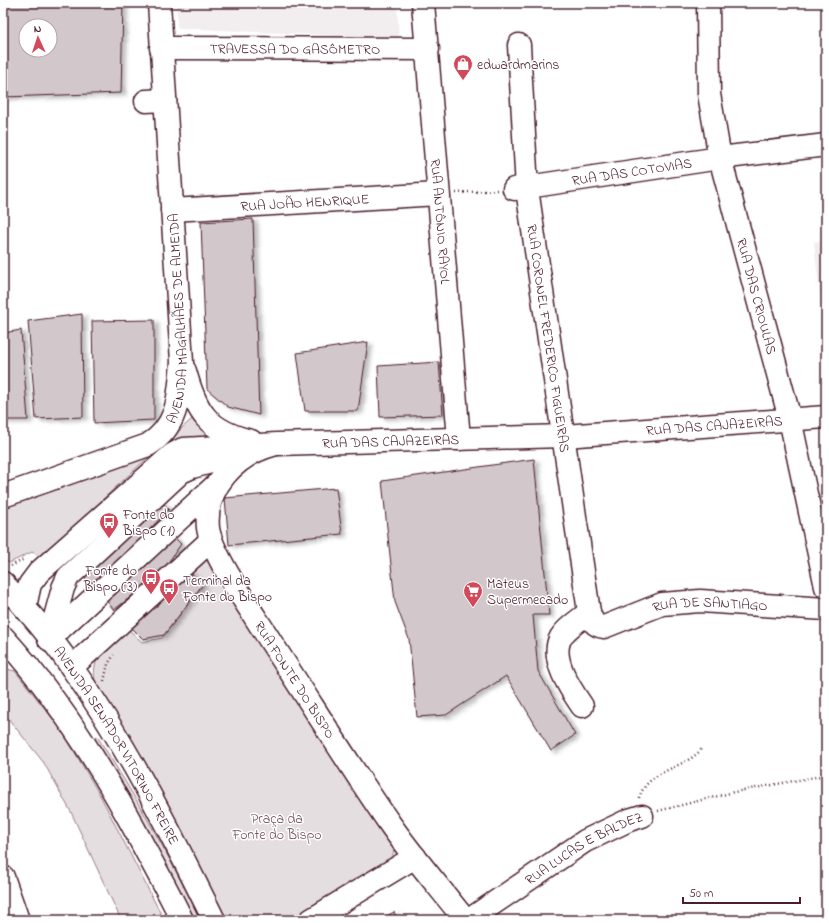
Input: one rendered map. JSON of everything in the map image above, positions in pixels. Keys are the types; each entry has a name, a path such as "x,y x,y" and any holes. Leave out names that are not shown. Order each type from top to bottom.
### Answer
{"street":[{"name":"AVENIDA MAGALHÃES DE ALMEIDA","path":"3,496 148,445 156,440 169,426 174,417 179,394 182,362 172,210 155,100 161,48 159,3"},
{"name":"RUA ANTÔNIO RAYOL","path":"423,3 459,439"},
{"name":"RUA DAS CRIOULAS","path":"708,3 709,94 720,158 790,420 826,587"},
{"name":"RUA CORONEL FREDERICO FIGUEIRAS","path":"519,46 520,189 564,436 594,620"},
{"name":"TRAVESSA DO GASÔMETRO","path":"161,48 428,49"},
{"name":"RUA DAS COTOVIAS","path":"520,189 720,158 826,145"},
{"name":"RUA JOÃO HENRIQUE","path":"172,210 438,194"},
{"path":"182,362 189,386 199,409 212,423 231,435 275,445"},
{"name":"RUA DAS CAJAZEIRAS","path":"25,607 30,584 39,572 172,455 189,448 564,436 826,417"},
{"path":"49,639 63,588 68,577 172,480 192,467 275,445"},
{"name":"RUA FONTE DO BISPO","path":"275,445 236,465 220,482 212,499 208,515 211,540 250,610 391,825 465,920"},
{"path":"49,639 220,482"},
{"path":"72,667 211,540"},
{"name":"AVENIDA SENADOR VITORINO FREIRE","path":"4,574 25,607 72,667 106,721 174,840 214,920"},
{"name":"RUA DE SANTIAGO","path":"594,620 604,628 641,611 662,604 700,601 826,609"},
{"path":"582,706 567,685 559,663 558,649 560,638 572,625 594,620"},
{"name":"AVENIDA SENADOR VITORINO FREIRE","path":"3,636 10,655 45,687 82,737 126,813 182,920"},
{"name":"RUA LUCAS E BALDEZ","path":"469,920 585,841 629,820 642,816"},
{"path":"311,920 415,857"},
{"path":"3,877 18,920"}],"path":[{"path":"438,194 520,189"},
{"path":"4,574 13,566 27,558"},
{"path":"642,816 639,797 644,786 669,768 694,756 703,747"},
{"name":"RUA LUCAS E BALDEZ","path":"642,816 678,805 727,794 826,775"}],"shaded area":[{"path":"177,3 397,3 399,39 177,28"},
{"path":"826,240 826,316 822,317 814,242"}],"green space":[{"path":"193,418 218,441 162,451 144,461 45,553 39,556 32,552 9,563 3,560 3,506 170,439"},
{"name":"Praça da Fonte do Bispo","path":"203,559 208,561 220,574 391,841 394,852 389,860 294,920 224,920 191,849 97,688 94,672 103,650 126,627 142,642 162,638 203,585 188,570"},
{"path":"3,668 15,671 61,729 101,797 164,920 121,920 71,812 44,763 3,712"},
{"path":"97,736 152,826 200,920 190,920 92,740"}],"building":[{"path":"3,3 123,3 121,93 3,97"},
{"path":"253,219 259,415 228,407 207,389 201,222"},
{"path":"82,314 83,417 36,419 28,321"},
{"path":"154,320 154,420 94,423 92,321"},
{"path":"21,330 28,420 3,420 3,333"},
{"path":"368,342 358,411 305,411 297,353"},
{"path":"439,362 443,415 380,417 378,366"},
{"name":"Mateus Supermecado","path":"534,459 549,615 533,615 538,671 575,735 551,751 506,676 446,715 417,717 409,639 395,602 382,481"},
{"path":"336,488 342,534 229,545 225,498"},
{"path":"158,499 169,509 107,574 89,583 79,571"},
{"name":"Terminal da Fonte do Bispo","path":"173,536 181,544 161,573 114,610 105,599"},
{"name":"Terminal da Fonte do Bispo","path":"188,570 203,584 164,635 143,639 129,625"},
{"path":"394,912 398,920 379,920"}],"place":[{"name":"edwardmarins","path":"463,81"},
{"name":"Fonte do Bispo (1)","path":"109,539"},
{"name":"Fonte do Bispo (3)","path":"151,595"},
{"name":"Terminal da Fonte do Bispo","path":"169,605"},
{"name":"Mateus Supermecado","path":"473,608"}]}
